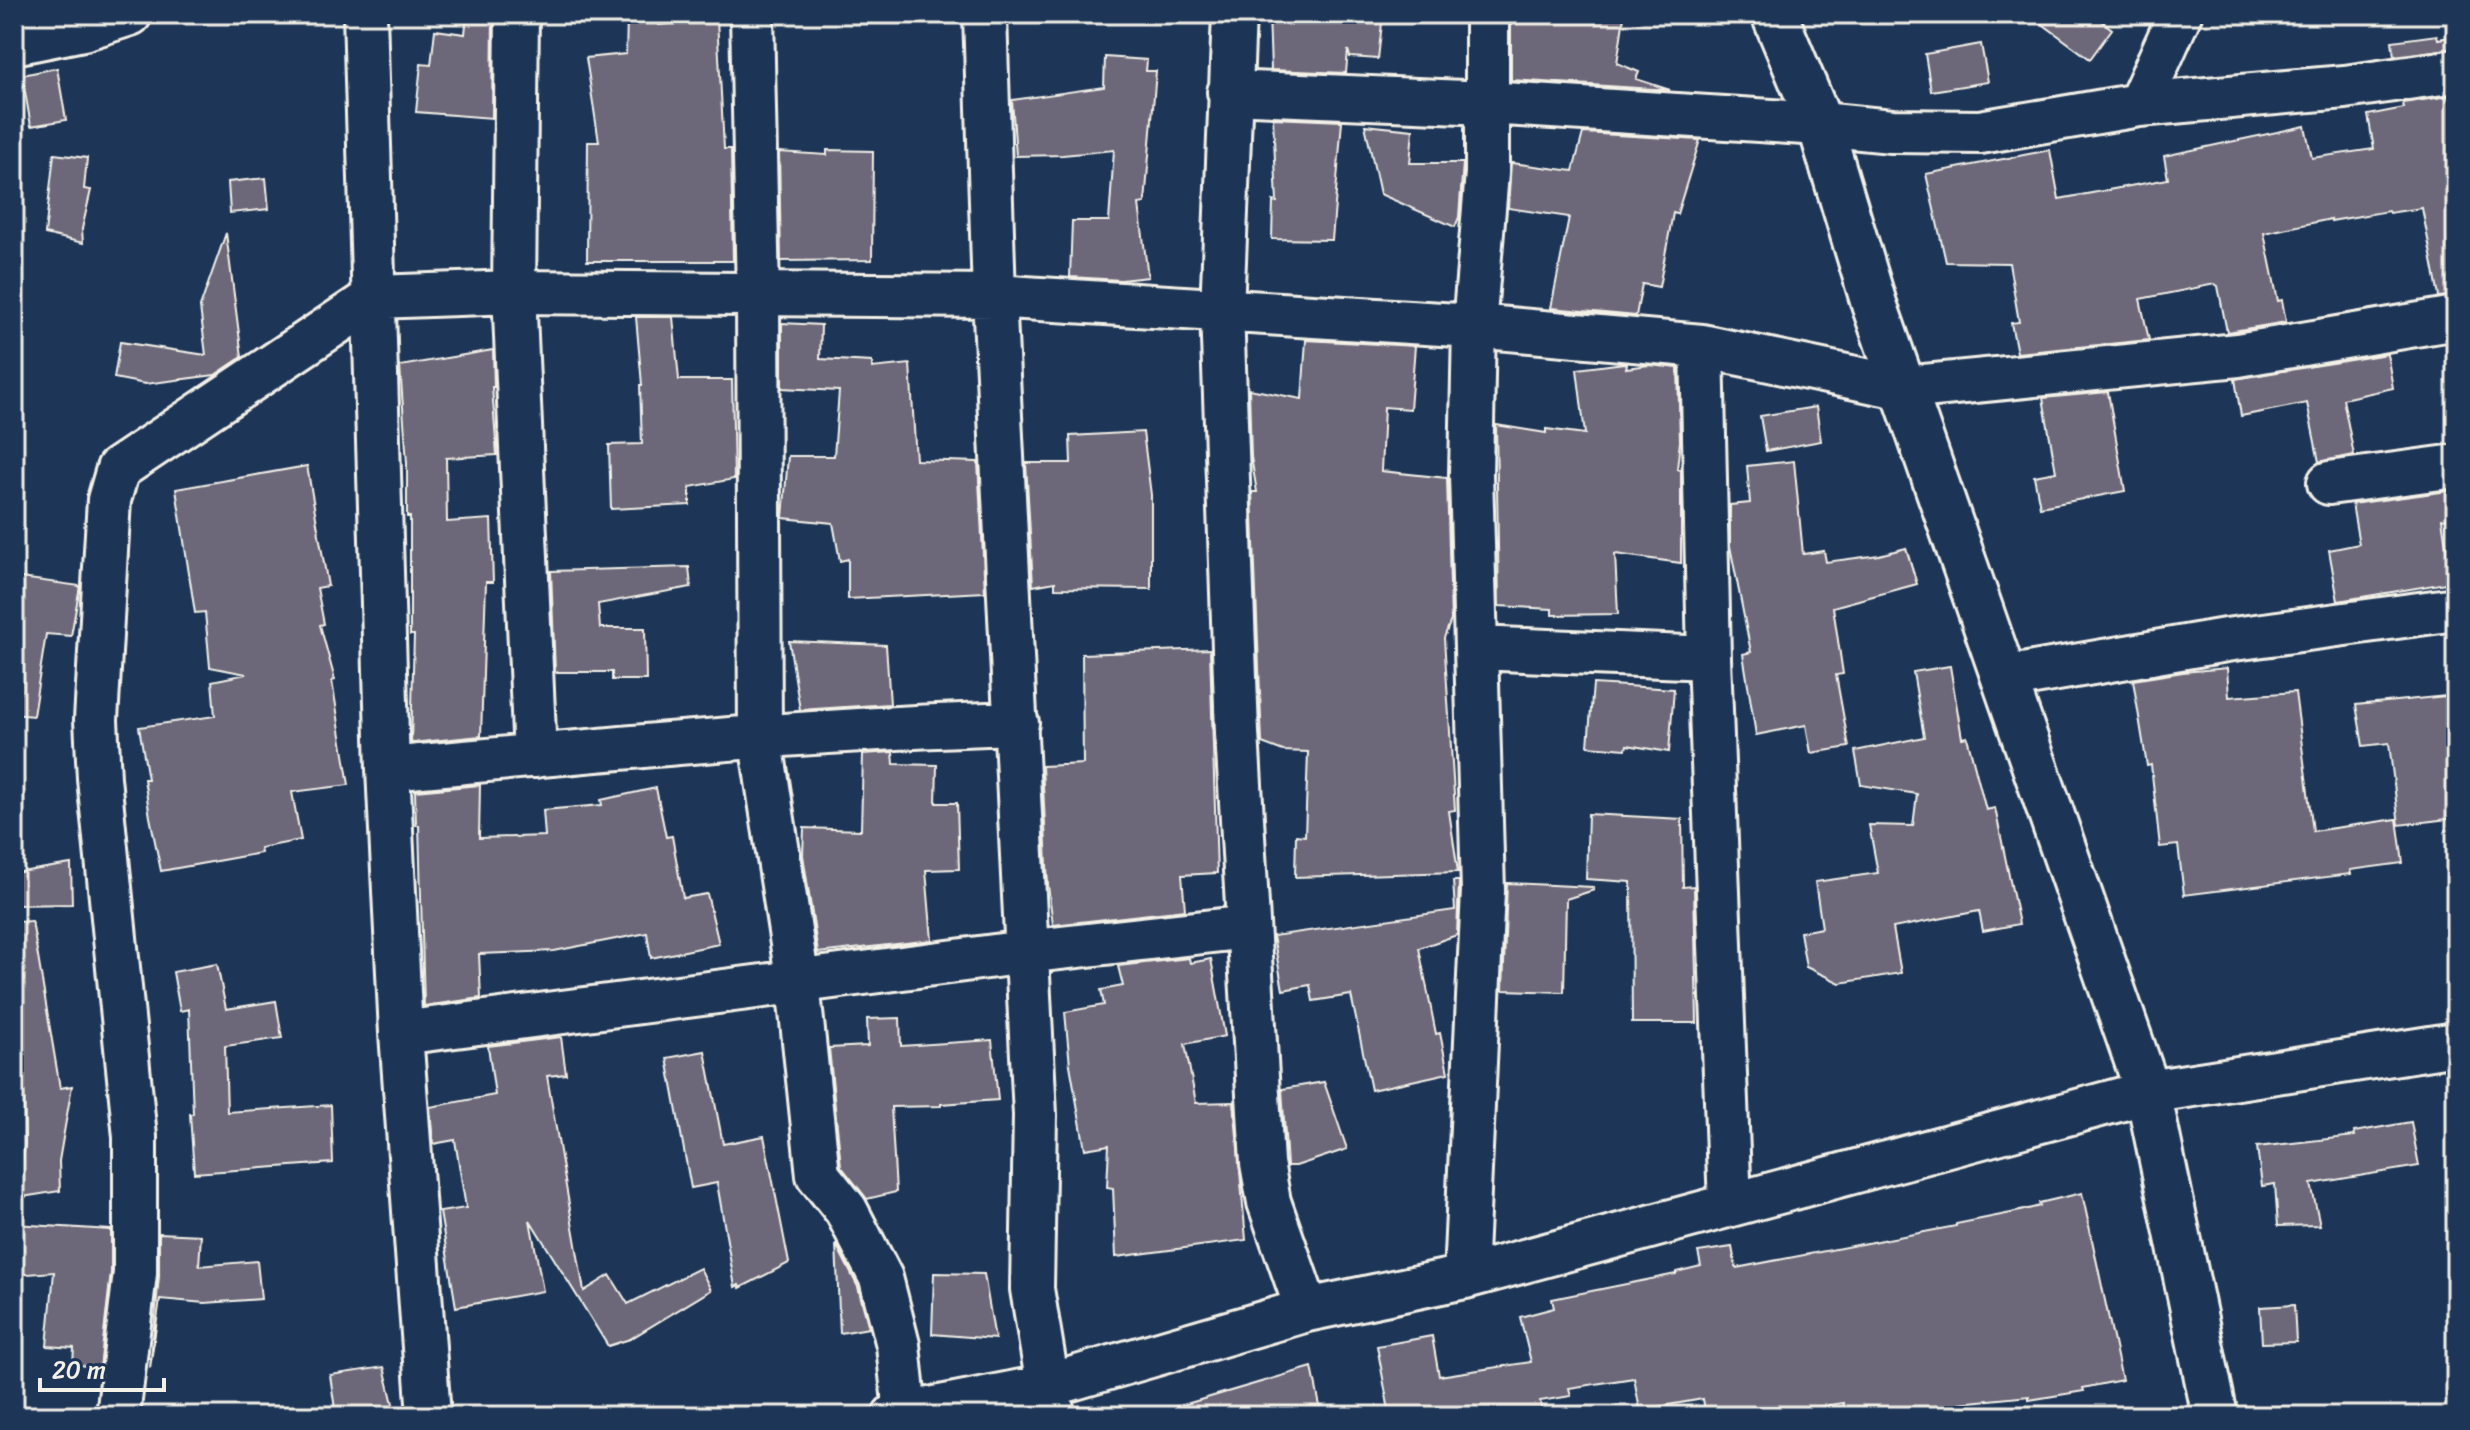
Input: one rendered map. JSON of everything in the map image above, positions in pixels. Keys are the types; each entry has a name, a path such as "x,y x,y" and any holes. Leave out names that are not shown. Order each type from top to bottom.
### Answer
{"street":[{"path":"14,43 83,29 130,14"},
{"path":"365,14 388,769 401,1033 429,1416"},
{"path":"517,14 514,292 535,756"},
{"path":"752,14 758,296 760,735 798,983 818,1175 846,1210 881,1278 898,1345 900,1414 1050,1401 1307,1310 1465,1277 2148,1092 2456,1044"},
{"path":"985,14 994,296 1035,1115 1032,1289 1050,1401"},
{"path":"1234,14 1222,311 1237,733 1262,1163 1269,1202 1307,1310"},
{"path":"1465,1277 1483,891 1471,474 1474,326 1487,173 1487,14"},
{"path":"1774,14 1820,124 1874,304 2148,1092 2215,1416"},
{"path":"2139,105 2180,14"},
{"path":"1229,92 1487,103 1892,131 1980,132 2139,105 2345,87 2456,71"},
{"path":"118,1416 135,1273 137,1203 134,1122 99,778 96,720 109,500 118,469 375,297 514,292 994,296 1474,326 1702,346 1904,388 2238,355 2456,318"},
{"path":"1702,346 1709,658 1730,1205"},
{"path":"2329,483 2456,466"},
{"path":"2005,678 2226,640 2456,609"},
{"path":"1477,648 1709,658"},
{"path":"388,769 760,735 1017,723"},
{"path":"401,1033 1025,952 1248,927"}],"building":[{"path":"467,14 493,14 492,118 416,112 421,64 431,65 435,30 465,34"},
{"path":"1269,14 1303,18 1303,14 1383,14 1378,59 1350,57 1348,50 1346,73 1271,70"},
{"path":"1511,14 1604,14 1624,17 1617,63 1639,72 1636,79 1670,90 1511,80"},
{"path":"2029,14 2092,14 2112,29 2090,59"},
{"path":"627,18 659,19 659,25 717,19 724,149 731,149 733,261 587,261 588,142 599,142 586,58 626,54"},
{"path":"2437,35 2438,39 2456,36 2456,48 2394,56 2392,41"},
{"path":"1981,44 1988,82 1931,91 1925,54"},
{"path":"1105,57 1147,60 1146,71 1156,71 1145,203 1139,204 1148,277 1121,280 1070,277 1072,221 1109,221 1114,150 1016,156 1012,100 1104,87"},
{"path":"57,68 66,120 31,126 22,75"},
{"path":"2456,95 2456,295 2439,297 2422,208 2388,211 2264,233 2278,301 2282,300 2286,322 2227,332 2218,286 2215,284 2140,299 2149,340 2017,353 2011,323 2019,322 2009,263 1946,262 1926,174 2050,150 2059,199 2168,179 2164,156 2305,126 2312,158 2374,149 2368,115 2404,108 2403,103"},
{"path":"1273,118 1342,121 1332,240 1272,239 1273,201 1277,202"},
{"path":"1365,125 1413,130 1410,163 1463,163 1459,217 1455,227 1380,194"},
{"path":"1583,133 1700,140 1677,214 1673,213 1659,287 1642,284 1636,316 1551,308 1569,217 1508,208 1511,163 1573,171"},
{"path":"827,150 873,151 872,260 781,261 779,152 827,155"},
{"path":"54,154 87,158 84,189 91,190 82,229 83,243 45,234"},
{"path":"266,178 269,209 230,213 228,182"},
{"path":"226,233 242,357 215,375 145,384 114,378 120,342 206,355 200,307"},
{"path":"636,317 673,317 679,380 732,380 734,479 690,487 690,505 611,509 609,445 642,444 642,385"},
{"path":"782,323 821,325 820,359 872,362 872,368 910,364 916,460 978,462 985,592 848,599 848,559 840,561 833,523 783,518 788,456 834,456 839,391 782,388"},
{"path":"1306,340 1415,346 1410,409 1384,407 1381,471 1447,478 1451,620 1444,638 1455,810 1449,811 1458,872 1295,877 1296,835 1305,836 1308,752 1283,751 1262,743 1252,492 1257,492 1251,457 1249,389 1302,399"},
{"path":"493,350 492,387 497,455 446,458 447,522 491,519 493,582 486,582 481,736 411,743 414,635 410,635 410,517 407,517 407,463 400,366"},
{"path":"2387,354 2393,388 2343,399 2354,455 2319,462 2307,403 2241,416 2235,379"},
{"path":"1627,364 1626,368 1649,365 1678,368 1680,441 1677,469 1681,470 1681,563 1615,554 1618,614 1552,615 1552,609 1499,606 1496,425 1546,433 1546,429 1585,434 1577,369"},
{"path":"2108,392 2125,491 2040,507 2034,476 2056,472 2043,398"},
{"path":"1816,407 1821,441 1766,451 1760,416"},
{"path":"1143,432 1151,495 1151,589 1055,588 1055,582 1033,586 1026,463 1071,463 1070,436"},
{"path":"1794,461 1803,554 1824,551 1826,562 1906,548 1917,584 1833,607 1843,674 1836,675 1849,747 1811,753 1806,725 1756,735 1743,654 1751,652 1730,546 1730,505 1750,503 1747,466"},
{"path":"307,466 328,586 317,588 324,624 320,625 335,680 332,681 349,785 292,792 301,840 260,848 261,853 161,871 144,779 148,779 139,727 215,716 212,681 246,674 210,667 205,612 195,613 176,489"},
{"path":"2456,490 2456,517 2442,519 2452,582 2338,601 2329,550 2359,544 2352,504"},
{"path":"689,567 691,587 598,604 600,628 645,628 646,680 612,680 612,672 555,672 551,571"},
{"path":"14,577 80,586 71,636 46,634 33,716 14,714"},
{"path":"789,641 886,645 890,704 800,710"},
{"path":"1210,649 1217,873 1182,875 1185,910 1053,925 1042,766 1083,764 1082,654"},
{"path":"1950,666 1962,738 1967,737 1986,810 1995,808 2019,924 1983,931 1979,911 1893,928 1901,973 1840,983 1806,967 1800,932 1822,928 1815,882 1878,873 1869,825 1913,826 1917,794 1861,785 1855,751 1924,737 1913,672"},
{"path":"2227,668 2229,697 2295,692 2313,831 2397,819 2403,863 2350,870 2351,874 2184,895 2178,845 2160,847 2151,765 2147,766 2133,680"},
{"path":"1593,684 1674,689 1669,752 1627,745 1626,749 1588,746"},
{"path":"2456,695 2456,818 2399,825 2389,743 2363,746 2356,705"},
{"path":"893,752 894,764 937,765 936,803 957,803 959,869 926,870 932,940 818,953 803,855 804,828 861,830 863,754"},
{"path":"480,785 479,838 545,836 543,810 602,805 601,800 656,788 666,837 672,836 683,898 707,894 719,944 651,958 647,933 554,951 479,954 481,998 424,1006 419,825 416,825 415,791"},
{"path":"1588,814 1682,819 1683,887 1694,886 1697,1023 1632,1023 1631,882 1586,879"},
{"path":"71,864 72,904 14,905 14,873"},
{"path":"1453,881 1459,881 1457,935 1419,948 1436,1034 1440,1033 1448,1073 1371,1090 1351,995 1313,1001 1310,985 1283,990 1273,936 1455,910"},
{"path":"1507,883 1593,887 1594,890 1566,899 1564,992 1503,990"},
{"path":"32,921 60,1088 72,1086 59,1161 60,1191 16,1198 25,1145 24,1096 14,1034 14,922"},
{"path":"1189,958 1190,963 1211,959 1225,1036 1185,1044 1196,1103 1234,1102 1246,1240 1116,1257 1113,1188 1107,1187 1109,1145 1085,1149 1070,1065 1065,1012 1104,1005 1101,990 1123,986 1118,966"},
{"path":"217,964 226,1009 276,1001 282,1038 225,1046 227,1112 331,1105 333,1163 194,1173 189,1009 180,1011 173,972"},
{"path":"900,1018 901,1046 992,1040 998,1100 891,1107 896,1192 867,1199 841,1166 829,1048 868,1046 867,1019"},
{"path":"561,1037 566,1074 547,1076 584,1291 610,1275 628,1304 700,1268 711,1290 630,1339 608,1346 530,1220 543,1291 456,1307 440,1212 466,1208 455,1140 433,1144 430,1107 495,1095 488,1046"},
{"path":"705,1051 723,1144 764,1136 789,1263 740,1288 739,1285 735,1287 717,1183 691,1188 667,1058"},
{"path":"1324,1082 1347,1149 1296,1166 1287,1166 1282,1089"},
{"path":"2411,1122 2419,1166 2311,1184 2320,1225 2278,1226 2275,1184 2262,1186 2257,1147 2355,1136 2354,1132"},
{"path":"2082,1193 2122,1380 2083,1388 2084,1391 2029,1400 2029,1396 1960,1403 1962,1416 1905,1416 1903,1407 1844,1416 1843,1403 1761,1416 1706,1416 1703,1399 1640,1410 1634,1378 1569,1388 1571,1396 1540,1401 1543,1416 1390,1416 1377,1346 1432,1336 1439,1376 1531,1362 1520,1317 1554,1308 1552,1299 1676,1274 1701,1266 1698,1252 1732,1247 1736,1268 1956,1226"},
{"path":"14,1224 111,1230 111,1272 100,1368 73,1364 74,1348 47,1346 54,1272 14,1275"},
{"path":"159,1233 201,1235 199,1266 257,1261 261,1299 205,1303 160,1299 150,1368 159,1276"},
{"path":"836,1244 858,1287 869,1328 840,1333"},
{"path":"934,1273 984,1274 995,1339 932,1334"},
{"path":"2294,1305 2296,1342 2262,1343 2260,1307"},
{"path":"384,1367 396,1416 336,1416 330,1375"},
{"path":"1312,1367 1322,1416 1178,1416 1176,1407"}]}
